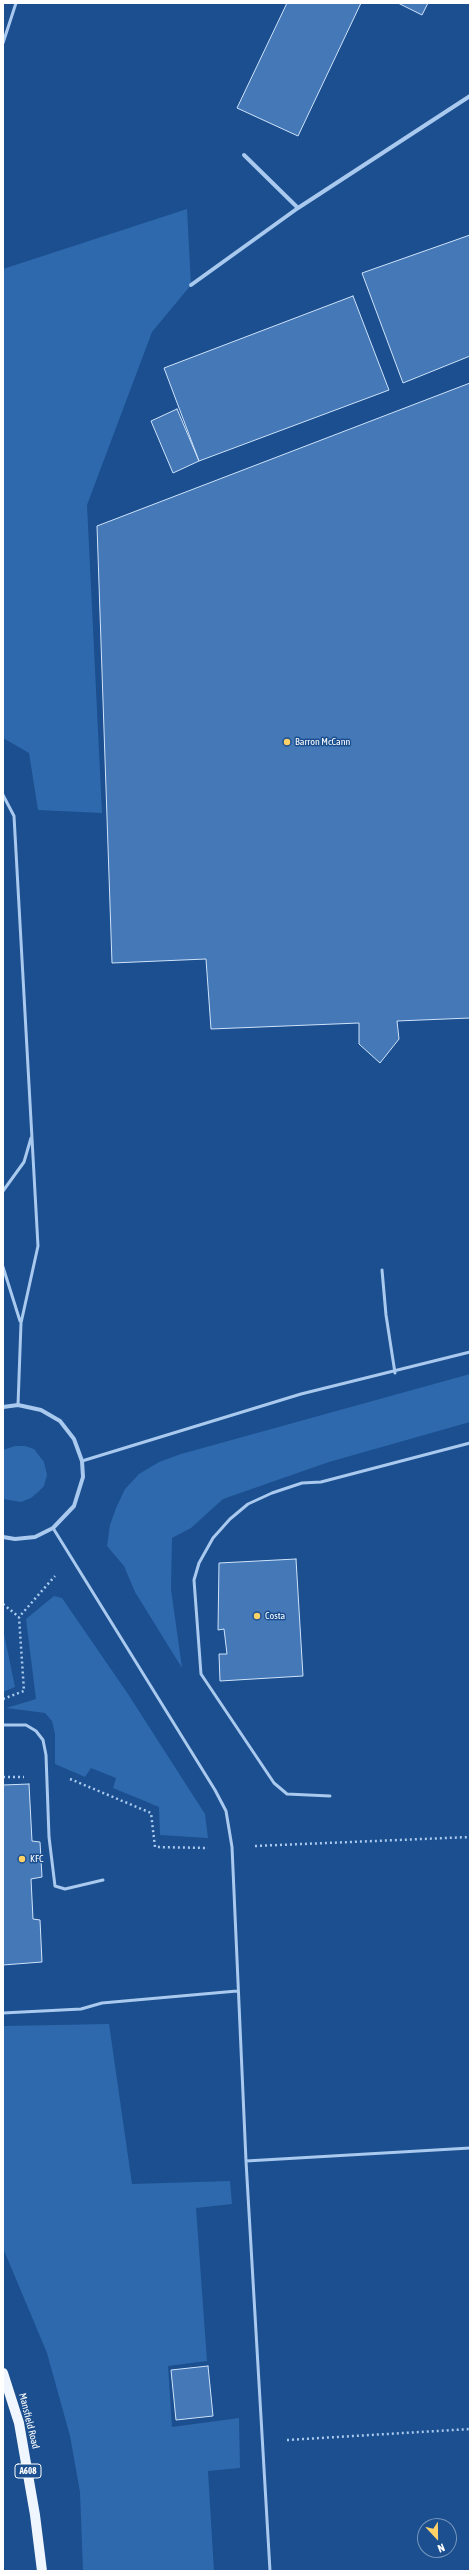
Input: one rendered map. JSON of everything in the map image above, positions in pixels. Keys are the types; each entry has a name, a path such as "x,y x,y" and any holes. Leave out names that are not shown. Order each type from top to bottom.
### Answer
{"main road":[{"name":"Mansfield Road","path":"3,2373 19,2423 35,2514 42,2571"}],"street":[{"path":"191,285 298,208 470,96"},
{"path":"244,156 298,208"},
{"path":"3,1407 18,1405 41,1410 60,1421 74,1439 82,1461 80,1492 74,1506 53,1528 35,1537 15,1539 3,1537"}],"lane":[{"path":"3,43 16,3"},
{"path":"3,795 14,816 38,1246 21,1323 18,1405"},
{"path":"3,1191 24,1162 32,1134"},
{"path":"3,1267 21,1323"},
{"path":"382,1270 386,1315 395,1373"},
{"path":"82,1461 301,1394 395,1373 470,1352"},
{"path":"330,1796 287,1794 274,1783 201,1674 194,1580 199,1563 213,1538 230,1519 248,1504 302,1483 321,1482 470,1443"},
{"path":"53,1528 215,1790 226,1811 232,1847 237,1991 270,2571"},
{"path":"3,1725 26,1725 36,1731 43,1740 47,1778 49,1837 56,1886 65,1889 103,1880"},
{"path":"3,2013 81,2009 102,2003 237,1991"},
{"path":"246,2161 470,2148"}],"path":[{"path":"3,1700 24,1691 19,1617 43,1588 72,1558"},
{"path":"3,1604 19,1617"},
{"path":"3,1777 70,1779 152,1813 155,1847 232,1847 470,1837"},
{"path":"263,2442 470,2429"}],"shaded area":[{"path":"187,209 191,285 152,332 87,505 102,813 38,810 29,753 3,738 3,269"},
{"path":"470,1374 470,1422 329,1462 223,1499 191,1528 172,1538 171,1589 182,1668 135,1592 124,1566 107,1546 110,1525 116,1508 125,1489 139,1474 159,1462 181,1454"},
{"path":"15,1446 25,1446 34,1449 44,1462 47,1475 44,1486 31,1498 21,1502 3,1499 3,1450"},
{"path":"54,1596 62,1598 128,1694 205,1814 208,1838 160,1835 159,1807 113,1788 116,1778 91,1768 85,1777 55,1764 55,1734 52,1721 45,1713 6,1708 36,1699 26,1619"},
{"path":"3,1629 15,1687 3,1692"},
{"path":"109,2024 132,2184 230,2181 232,2204 196,2208 207,2361 168,2366 172,2427 239,2418 240,2468 208,2471 214,2571 83,2571 80,2492 70,2436 47,2353 3,2248 3,2026"}],"building":[{"path":"287,3 361,3 298,136 237,108"},
{"path":"398,3 428,3 422,15"},
{"path":"470,235 470,356 403,383 362,273"},
{"path":"353,296 389,390 199,461 164,368"},
{"name":"Barron McCann","path":"470,383 470,1018 397,1021 399,1039 380,1063 359,1044 359,1023 211,1029 206,959 112,963 97,526"},
{"path":"177,409 199,461 173,473 151,421"},
{"path":"296,1559 303,1676 220,1681 219,1654 227,1654 224,1629 218,1630 219,1563"},
{"name":"KFC","path":"29,1784 32,1841 40,1842 42,1877 31,1879 33,1919 40,1920 42,1962 3,1965 3,1785"},
{"path":"208,2366 213,2416 176,2420 171,2370"}],"place":[{"name":"Barron McCann","path":"287,742"},
{"name":"Costa","path":"257,1616"},
{"name":"KFC","path":"22,1859"}]}
